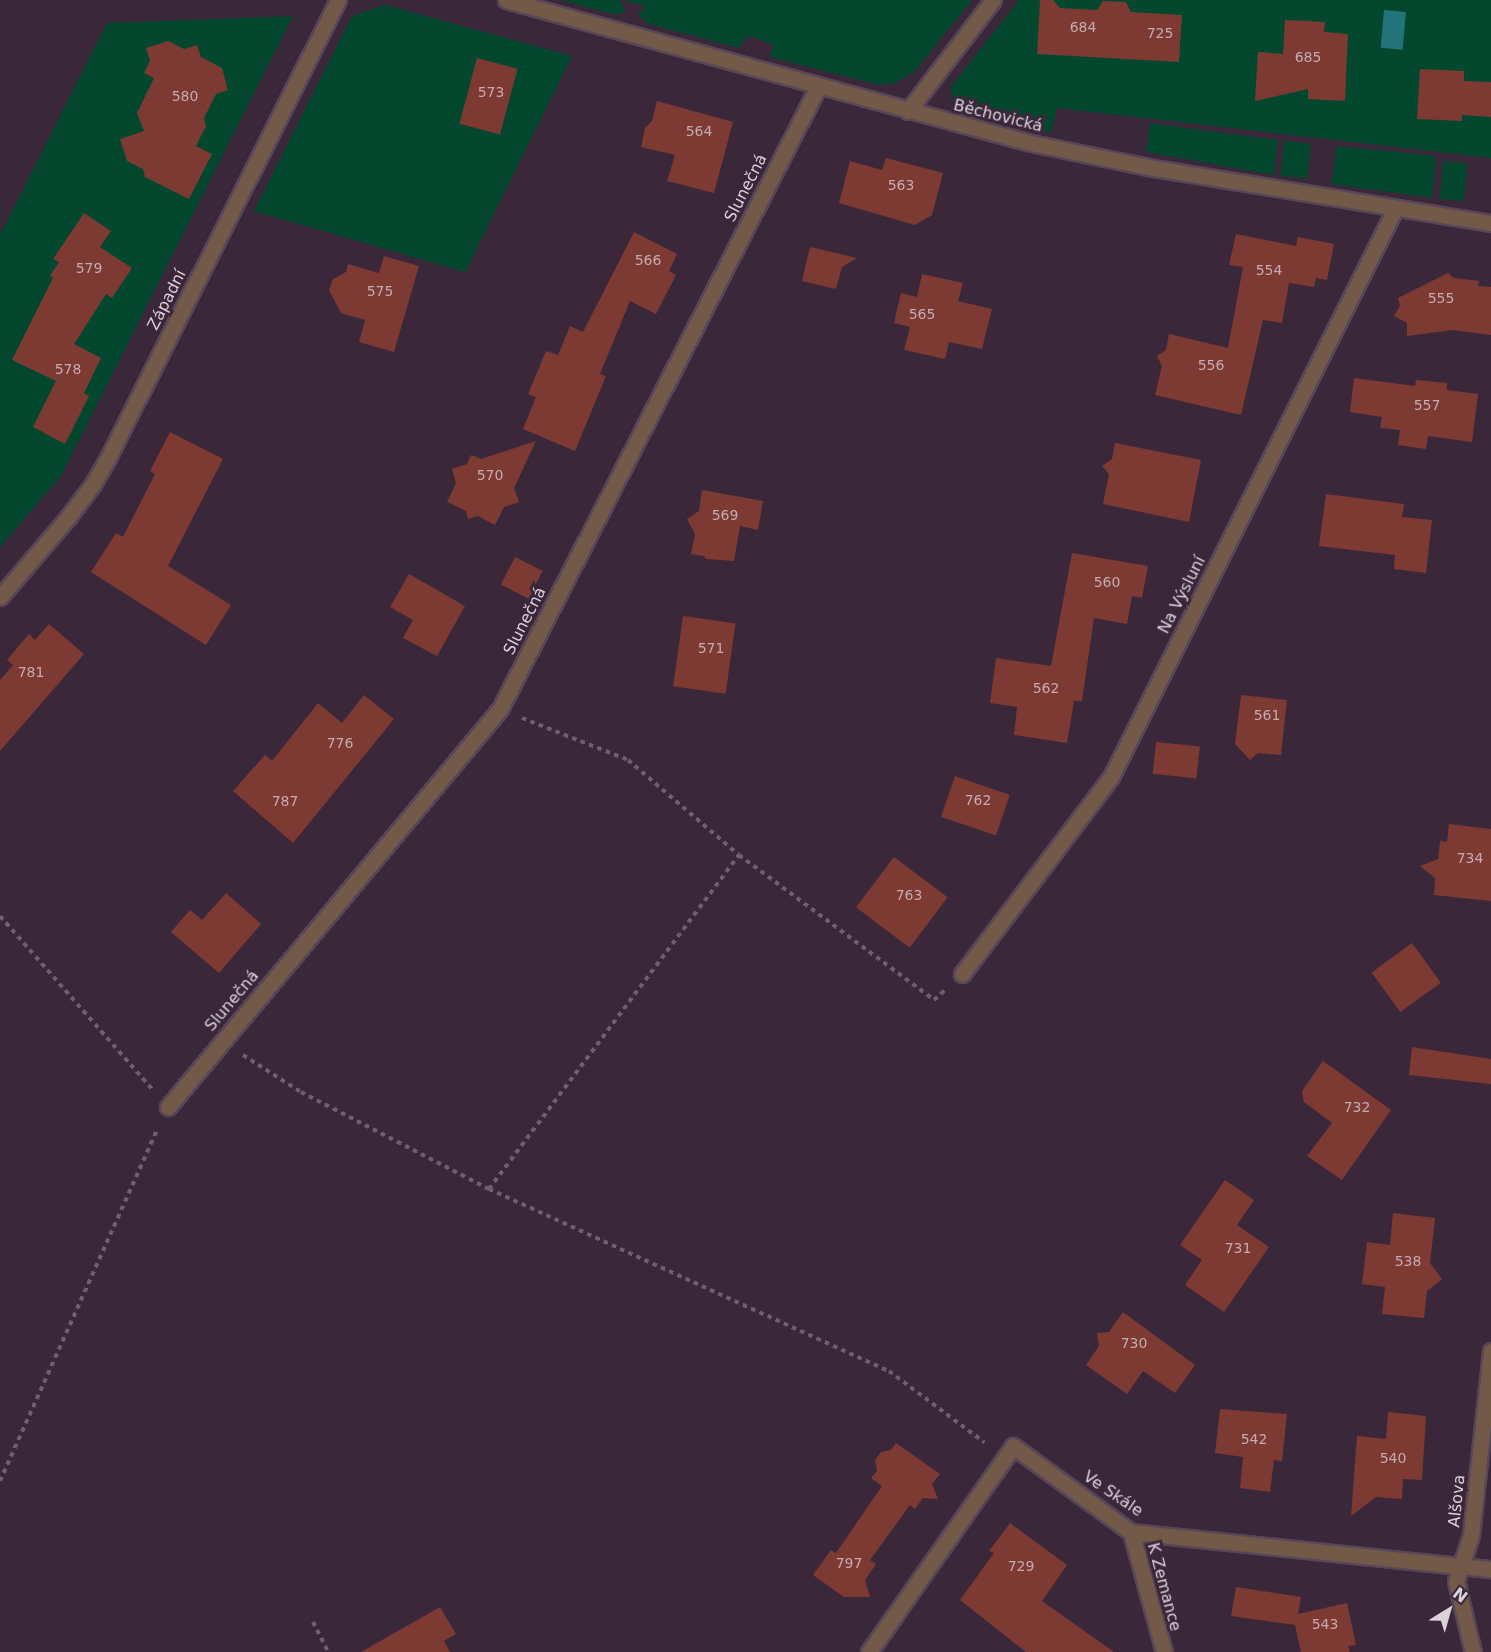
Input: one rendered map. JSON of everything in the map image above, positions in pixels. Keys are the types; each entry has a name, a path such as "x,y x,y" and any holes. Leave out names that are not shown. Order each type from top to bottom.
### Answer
{"street":[{"name":"Západní","path":"0,597 69,516 93,484 109,456 338,0"},
{"name":"Běchovická","path":"506,0 1030,143 1395,209 1491,223"},
{"path":"908,111 993,0"},
{"name":"Slunečná","path":"168,1107 500,710 818,87"},
{"name":"Na Výsluní","path":"962,974 1110,777 1395,209"},
{"name":"Alšova","path":"1473,1652 1456,1581 1471,1535 1491,1351"},
{"name":"Ve Skále","path":"1004,1458 1013,1446 1131,1532 1491,1569"},
{"path":"869,1652 1004,1458"},
{"name":"K Zemance","path":"1131,1532 1164,1652"}],"path":[{"path":"500,710 628,760 739,855 934,1000 962,974"},
{"path":"489,1190 739,855"},
{"path":"0,916 168,1107 0,1481"},
{"path":"222,1042 301,1092 489,1190 889,1371 1004,1458"},
{"path":"313,1623 328,1652"}],"shaded area":[{"path":"560,0 619,0 625,8 622,14 613,14"},
{"path":"623,0 972,0 914,72 895,83 879,85 770,57 773,44 747,36 739,48 649,24 638,15 646,6"},
{"path":"1019,0 1491,0 1491,158 1057,108 1051,133 962,110 953,102 950,88"},
{"path":"385,5 572,56 465,272 254,211 352,16"},
{"path":"1384,10 1406,12 1403,50 1381,48"},
{"path":"293,16 61,476 0,547 0,235 107,23"},
{"path":"1150,123 1278,140 1274,175 1146,152"},
{"path":"1284,141 1311,144 1307,179 1280,176"},
{"path":"1336,146 1431,155 1436,160 1432,198 1332,184"},
{"path":"1443,161 1467,163 1464,201 1440,199"}],"building":[{"path":"1040,0 1053,0 1060,8 1097,10 1103,1 1126,2 1131,12 1182,15 1179,62 1037,54"},
{"path":"1285,20 1325,22 1324,32 1348,34 1345,101 1308,99 1308,89 1255,101 1258,52 1283,54"},
{"path":"168,41 184,49 197,45 201,57 222,68 228,90 216,94 204,118 206,126 196,146 212,154 189,199 145,177 143,169 127,161 120,139 144,131 137,113 154,78 144,73 150,61 146,48"},
{"path":"477,58 518,69 500,135 459,124"},
{"path":"1420,69 1464,71 1464,81 1491,82 1491,117 1462,115 1462,121 1417,119"},
{"path":"657,101 733,122 714,193 667,181 675,155 641,147 645,128 652,121"},
{"path":"886,158 943,173 932,215 915,225 839,203 850,161 882,170"},
{"path":"84,213 111,231 100,247 132,268 112,298 106,294 74,344 101,358 84,393 89,396 65,444 33,427 56,381 12,360 53,278 50,276 59,262 53,259"},
{"path":"634,232 677,254 669,271 676,275 656,314 630,301 600,374 606,376 575,451 523,429 536,397 528,394 546,351 558,355 570,326 583,332"},
{"path":"1236,234 1296,246 1298,237 1334,244 1327,280 1316,278 1314,287 1289,283 1282,323 1263,320 1241,415 1155,395 1162,366 1157,356 1166,350 1169,334 1228,348 1243,267 1229,265"},
{"path":"810,247 857,258 842,267 836,289 802,281"},
{"path":"384,256 419,266 394,352 359,342 365,320 341,313 329,290 333,279 346,272 348,264 379,273"},
{"path":"1448,273 1454,278 1479,281 1478,286 1491,287 1491,335 1453,330 1407,336 1407,323 1394,316 1400,306 1398,298"},
{"path":"922,274 963,283 958,301 992,309 982,349 949,342 945,359 904,350 910,327 894,323 901,293 917,297"},
{"path":"1354,378 1415,386 1416,380 1447,383 1447,390 1478,394 1472,442 1428,436 1426,449 1398,445 1400,430 1380,428 1382,417 1350,412"},
{"path":"170,432 223,459 168,566 231,605 206,645 91,572 116,533 123,537 155,474 150,471"},
{"path":"536,441 514,488 519,502 504,507 495,525 478,516 468,519 466,511 447,502 456,483 452,469 467,464 471,455 481,459"},
{"path":"1115,443 1201,460 1189,522 1103,504 1109,474 1102,466 1112,459"},
{"path":"702,490 763,501 758,530 740,526 734,561 706,559 704,556 691,554 695,534 687,519 699,511"},
{"path":"1326,494 1404,504 1402,517 1432,520 1426,573 1394,569 1395,555 1319,546"},
{"path":"1072,553 1148,566 1142,598 1132,596 1127,624 1094,618 1082,701 1074,701 1067,743 1014,735 1017,707 990,703 996,658 1051,666"},
{"path":"515,557 543,571 529,599 501,585"},
{"path":"409,574 465,606 437,656 403,638 413,620 390,607"},
{"path":"683,616 735,623 726,694 673,686"},
{"path":"49,624 84,654 0,751 0,680 13,665 7,660 29,634 35,640"},
{"path":"364,695 394,719 293,843 233,791 265,755 272,761 318,703 342,723"},
{"path":"1241,695 1287,700 1281,755 1258,753 1250,760 1235,744"},
{"path":"1156,742 1200,747 1196,778 1153,774"},
{"path":"955,776 1010,795 996,836 941,817"},
{"path":"1449,824 1491,829 1491,901 1434,895 1435,878 1420,866 1438,859 1440,841 1447,842"},
{"path":"894,857 948,897 910,948 856,907"},
{"path":"226,893 261,924 219,973 171,932 190,910 202,920"},
{"path":"1412,943 1441,983 1400,1012 1372,972"},
{"path":"1412,1047 1491,1059 1491,1084 1409,1075"},
{"path":"1323,1061 1391,1110 1342,1180 1307,1156 1332,1123 1304,1102 1302,1091"},
{"path":"1225,1180 1254,1200 1237,1225 1269,1247 1224,1312 1185,1285 1202,1260 1180,1245"},
{"path":"1393,1213 1435,1218 1430,1263 1442,1279 1427,1291 1424,1318 1382,1314 1385,1287 1362,1284 1367,1242 1390,1245"},
{"path":"1123,1312 1195,1365 1175,1393 1143,1371 1127,1394 1086,1365 1099,1346 1097,1333 1109,1332"},
{"path":"1220,1409 1287,1414 1282,1461 1274,1460 1270,1492 1240,1488 1243,1457 1215,1453"},
{"path":"1388,1412 1426,1416 1422,1480 1403,1479 1402,1499 1376,1497 1351,1516 1357,1436 1386,1439"},
{"path":"896,1443 940,1474 932,1484 938,1499 923,1498 915,1509 910,1505 870,1560 876,1564 865,1580 870,1597 844,1597 813,1575 831,1550 836,1553 882,1486 871,1478 877,1471 875,1460 881,1452 891,1450"},
{"path":"1010,1523 1067,1565 1042,1601 1114,1652 1026,1652 960,1600 994,1553 989,1551"},
{"path":"1236,1587 1301,1597 1298,1614 1347,1603 1356,1645 1348,1646 1350,1652 1301,1652 1295,1625 1231,1616"},
{"path":"440,1607 456,1634 444,1641 450,1652 361,1652"}]}
